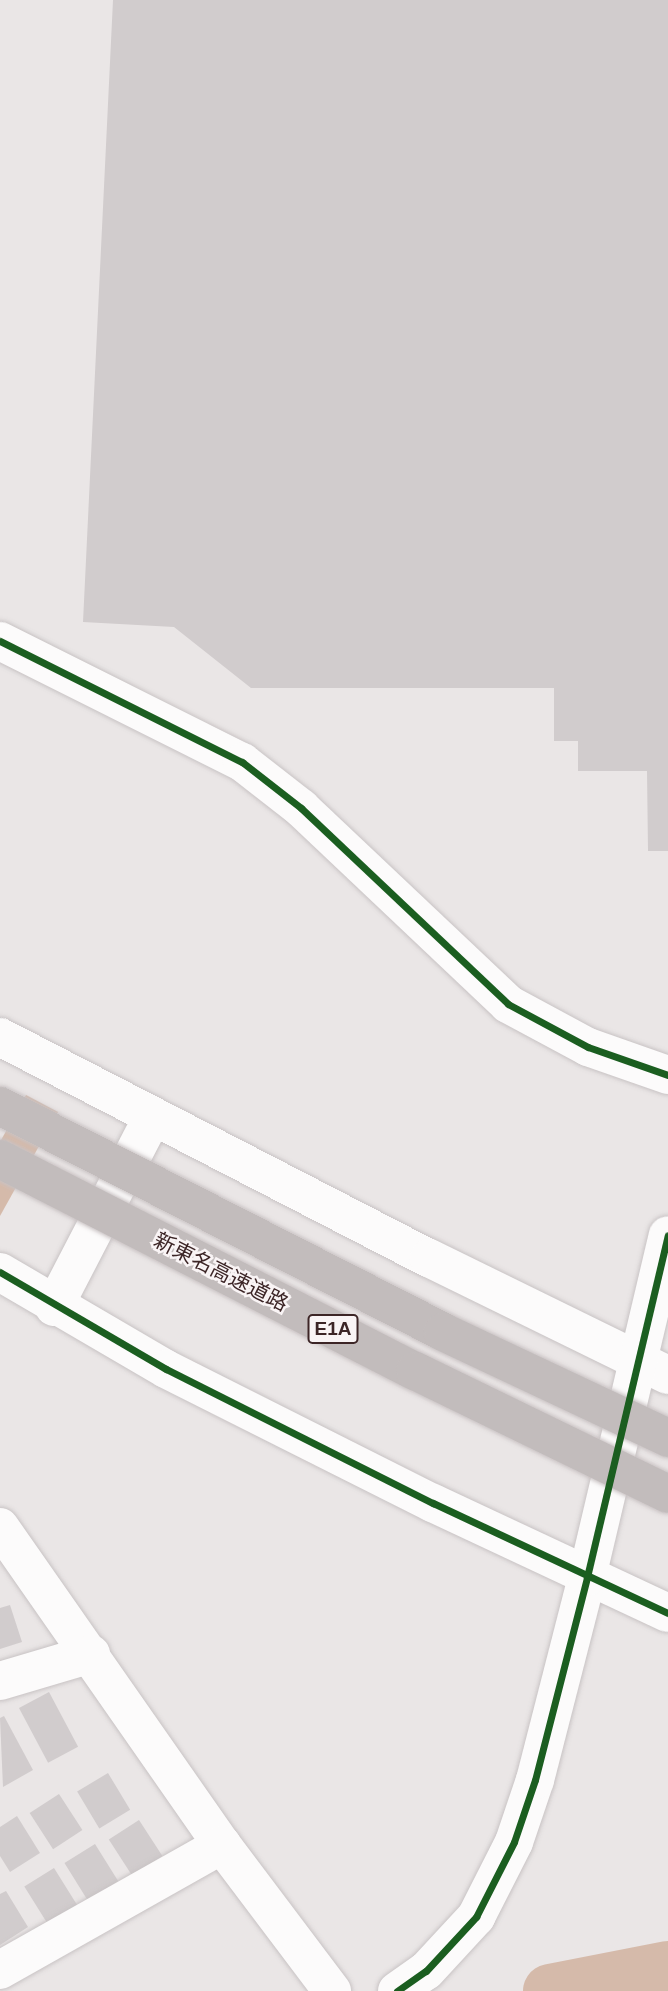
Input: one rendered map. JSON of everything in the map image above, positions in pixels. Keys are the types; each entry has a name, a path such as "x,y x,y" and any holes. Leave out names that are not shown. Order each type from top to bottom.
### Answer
{"highway":[{"name":"E1A","path":"0,1106 443,1332 668,1438"},
{"name":"新東名高速道路","path":"0,1159 402,1365 668,1494"}],"street":[{"path":"0,641 242,762 301,808 508,1004 587,1047 668,1075"},
{"path":"0,1037 653,1368"},
{"path":"54,1307 153,1116"},
{"path":"397,1991 426,1971 476,1917 514,1842 535,1780 587,1577 653,1368 668,1235"},
{"path":"0,1272 54,1307 178,1375 587,1577 668,1612"},
{"path":"0,1527 222,1845 332,1991"},
{"path":"0,1681 91,1654"},
{"path":"0,1970 222,1845"}],"shaded area":[{"path":"26,1095 58,1112 0,1216 0,1142"}],"building":[{"path":"113,0 668,0 668,851 648,851 647,771 578,771 578,741 554,741 554,688 251,688 174,627 83,622"},
{"path":"10,1605 22,1642 0,1649 0,1608"},
{"path":"49,1692 78,1747 48,1763 19,1708"},
{"path":"4,1716 33,1770 3,1787 0,1718"},
{"path":"108,1773 130,1810 99,1828 77,1792"},
{"path":"59,1794 82,1830 53,1849 30,1813"},
{"path":"17,1816 40,1853 10,1872 0,1856 0,1827"},
{"path":"139,1820 162,1856 132,1876 109,1840"},
{"path":"95,1844 118,1881 88,1900 64,1863"},
{"path":"54,1868 77,1905 48,1924 24,1887"},
{"path":"6,1891 28,1927 0,1945 0,1894"}],"waterway":[{"path":"550,1991 668,1968"}],"cycle path":[{"path":"0,641 242,762 301,808 508,1004 588,1047 668,1075"},
{"path":"397,1991 426,1971 476,1917 514,1842 535,1780 587,1577 668,1235"},
{"path":"0,1272 166,1369 433,1503 668,1613"}]}
